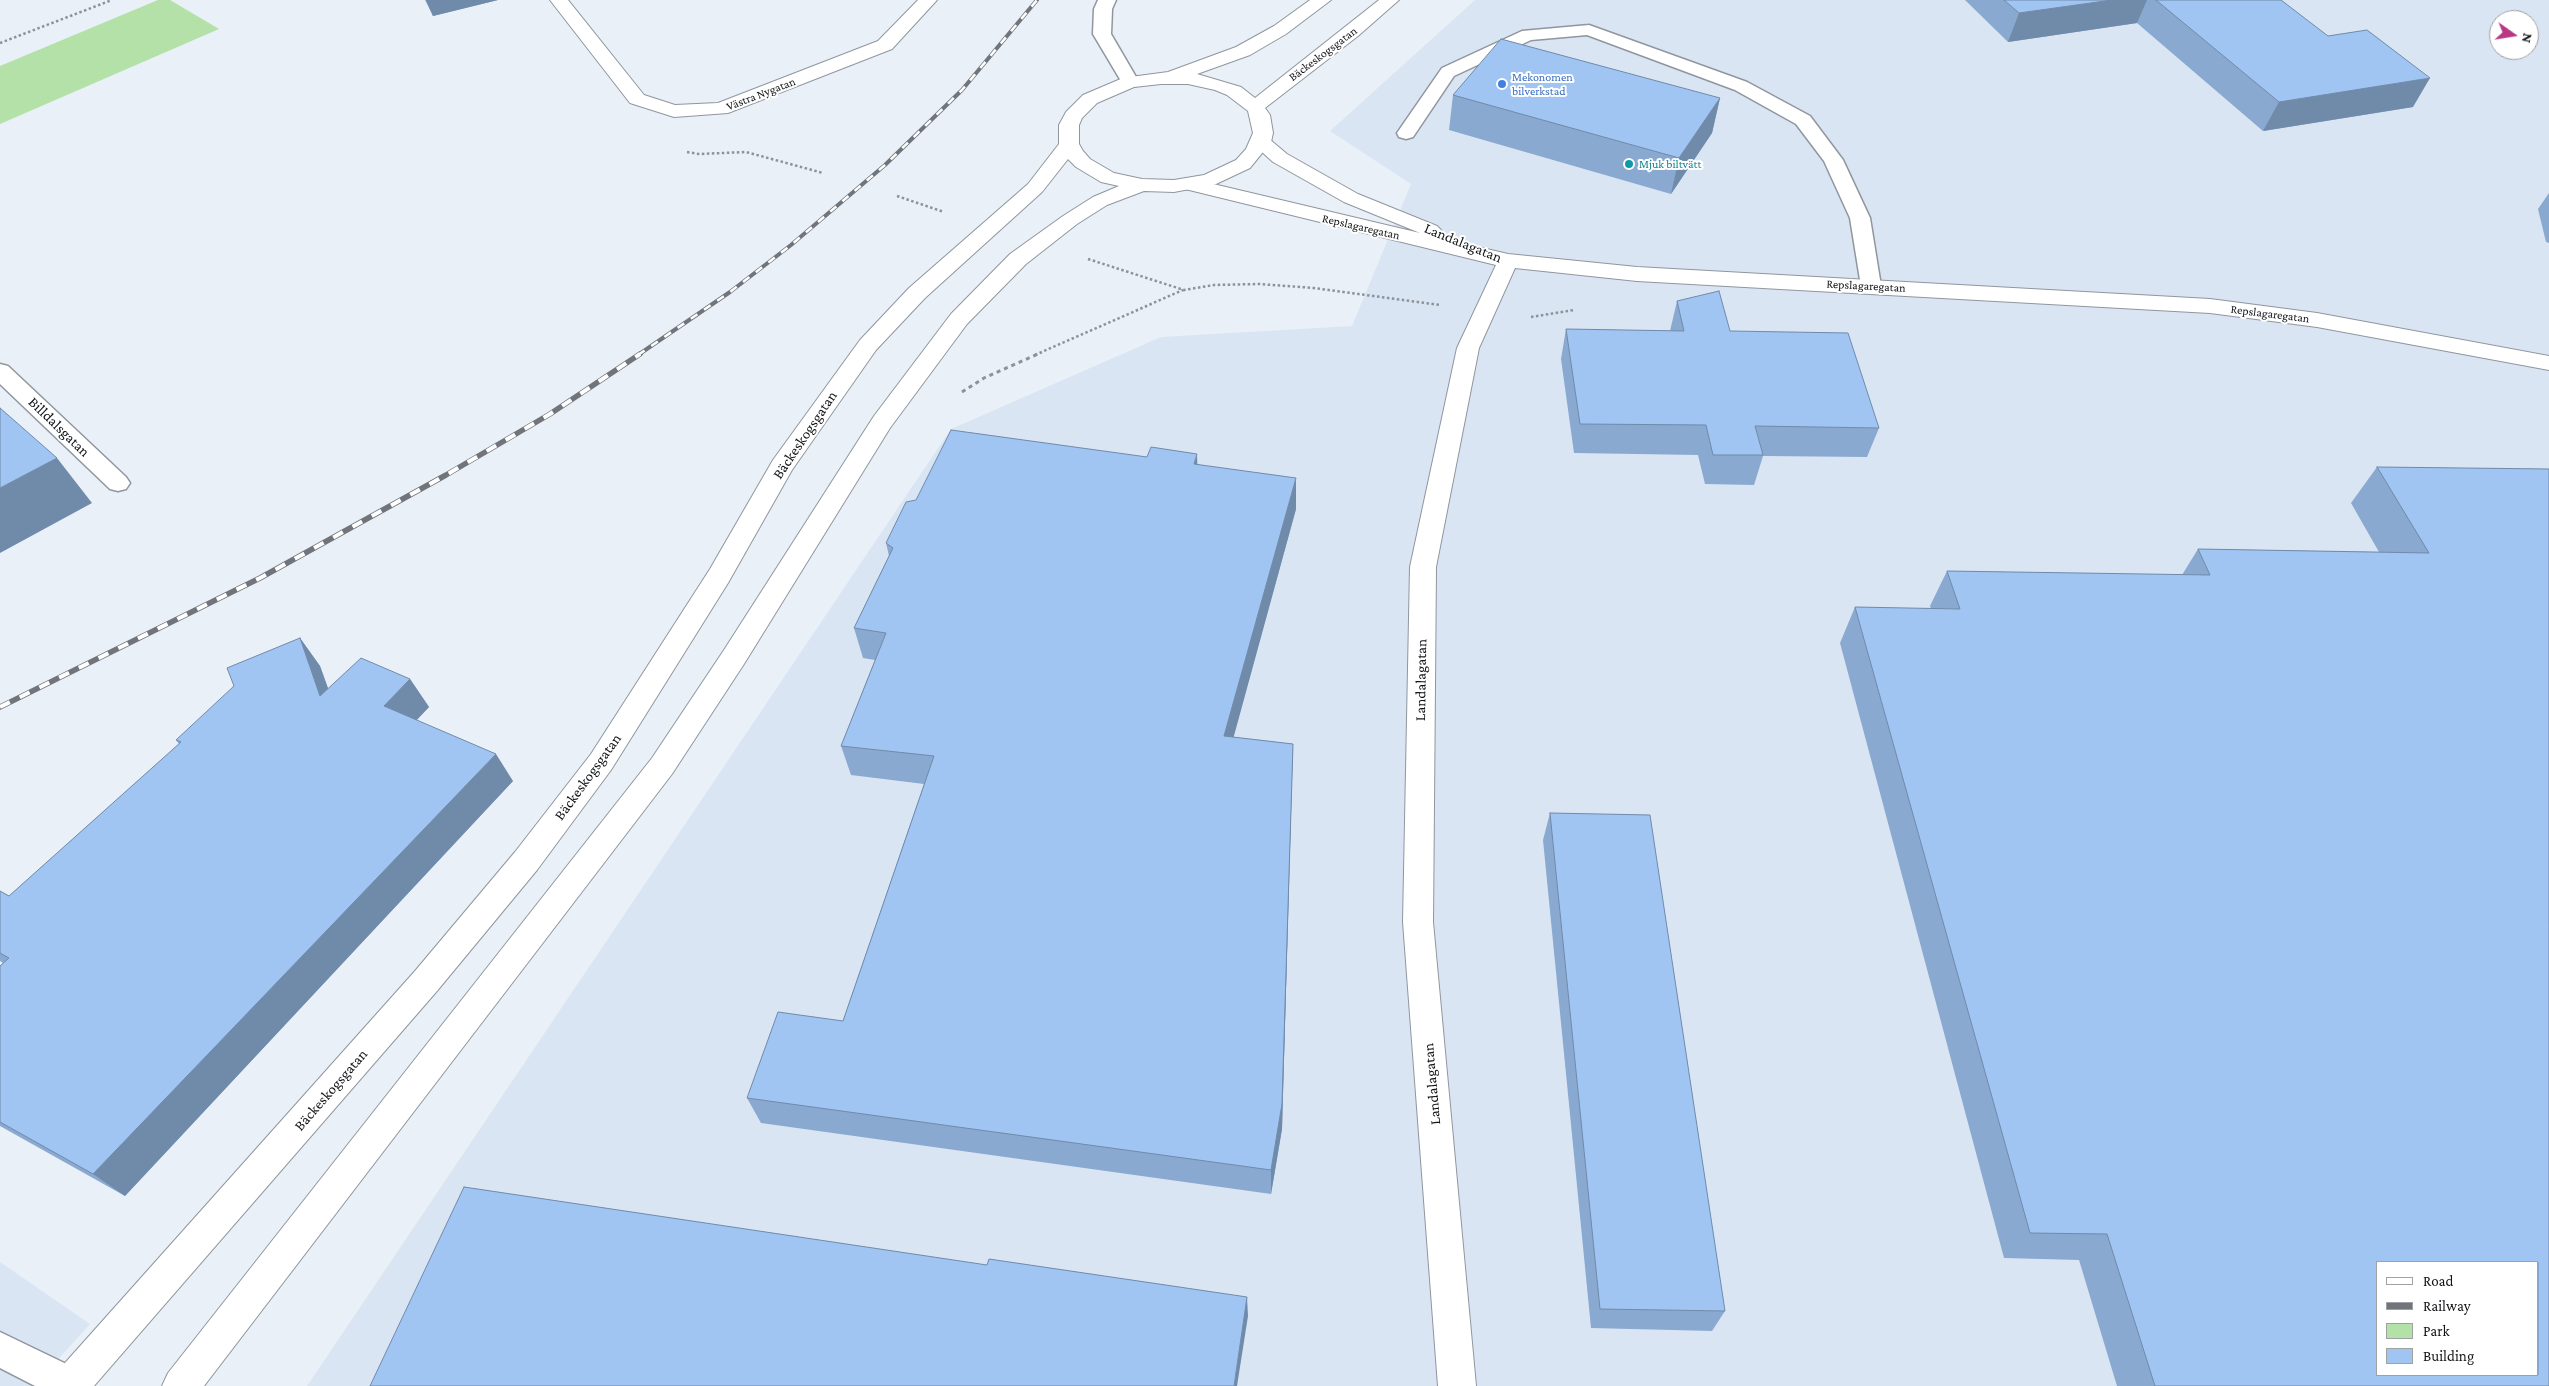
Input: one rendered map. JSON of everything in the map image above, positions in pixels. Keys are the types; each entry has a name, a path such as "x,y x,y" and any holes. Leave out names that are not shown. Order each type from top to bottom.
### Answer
{"main road":[{"name":"Västra Nygatan","path":"559,0 637,99 674,111 721,109 885,45 928,0"},
{"path":"1171,78 1243,51 1280,30 1322,0"},
{"name":"Bäckeskogsgatan","path":"1255,107 1390,0"},
{"path":"1171,78 1204,81 1221,86 1234,91 1255,107 1262,124 1261,142 1254,153 1242,164 1218,176 1188,184 1142,185 1108,178 1094,171 1074,154 1069,144 1069,125 1080,107 1102,92 1130,82 1171,78"},
{"name":"Landalagatan","path":"1261,142 1280,158 1351,198 1508,262 1468,348 1422,567 1418,922 1457,1386"},
{"name":"Bäckeskogsgatan","path":"70,1386 419,989 526,861 601,762 719,576 782,466 868,345 917,294 1035,188 1069,144"},
{"name":"Repslagaregatan","path":"1188,184 1508,262 1637,274 2210,306 2318,320 2549,363"},
{"path":"181,1386 662,766 734,657 882,422 959,319 1018,259 1070,220 1100,201 1142,185"}],"lane":[{"path":"1107,0 1103,9 1102,34 1130,82"},
{"path":"1406,133 1448,72 1528,35 1589,30 1741,86 1803,120 1833,160 1860,218 1871,286"},
{"name":"Billdalsgatan","path":"0,371 118,483"},
{"path":"0,1349 70,1386"}],"path":[{"path":"0,44 112,0"},
{"path":"897,196 951,214"}],"shaded area":[{"path":"1475,0 2549,0 2549,1386 307,1386 951,429 1161,337 1352,326 1411,184 1330,131"},
{"path":"0,1262 90,1324 34,1386 0,1386"}],"green space":[{"path":"158,0 170,0 219,29 0,124 0,66"}],"building":[{"path":"2004,0 2112,0 2019,13"},
{"path":"2156,0 2281,0 2328,36 2367,30 2430,78 2279,102"},
{"path":"1501,39 1720,98 1679,158 1453,95"},
{"path":"1719,291 1730,331 1848,333 1879,428 1755,426 1763,455 1713,455 1706,425 1580,424 1566,329 1684,331 1677,301"},
{"path":"0,408 57,458 0,488"},
{"path":"951,430 1147,457 1151,447 1197,454 1194,464 1296,478 1224,736 1293,744 1282,1104 1271,1170 747,1098 778,1012 843,1021 934,756 841,746 886,633 854,628 893,548 886,543 906,502 916,500"},
{"path":"2377,467 2549,469 2549,1386 2155,1386 2107,1234 2030,1233 1855,607 1960,609 1947,571 2210,575 2198,549 2429,553"},
{"path":"300,638 320,696 361,658 410,679 384,706 496,754 93,1174 0,1122 0,966 9,958 0,953 0,891 9,896 181,742 176,740 234,686 227,668"},
{"path":"1550,813 1650,815 1725,1311 1600,1309"},
{"path":"464,1187 987,1265 989,1259 1247,1297 1234,1386 370,1386"}],"railway":[{"path":"638,355 730,292 791,245 885,165 962,90 1037,0"},
{"path":"0,707 260,578 446,475 550,414 640,354"}],"place":[{"name":"Mekonomen bilverkstad","path":"1502,84"},
{"name":"Mjuk biltvätt","path":"1629,164"}]}
